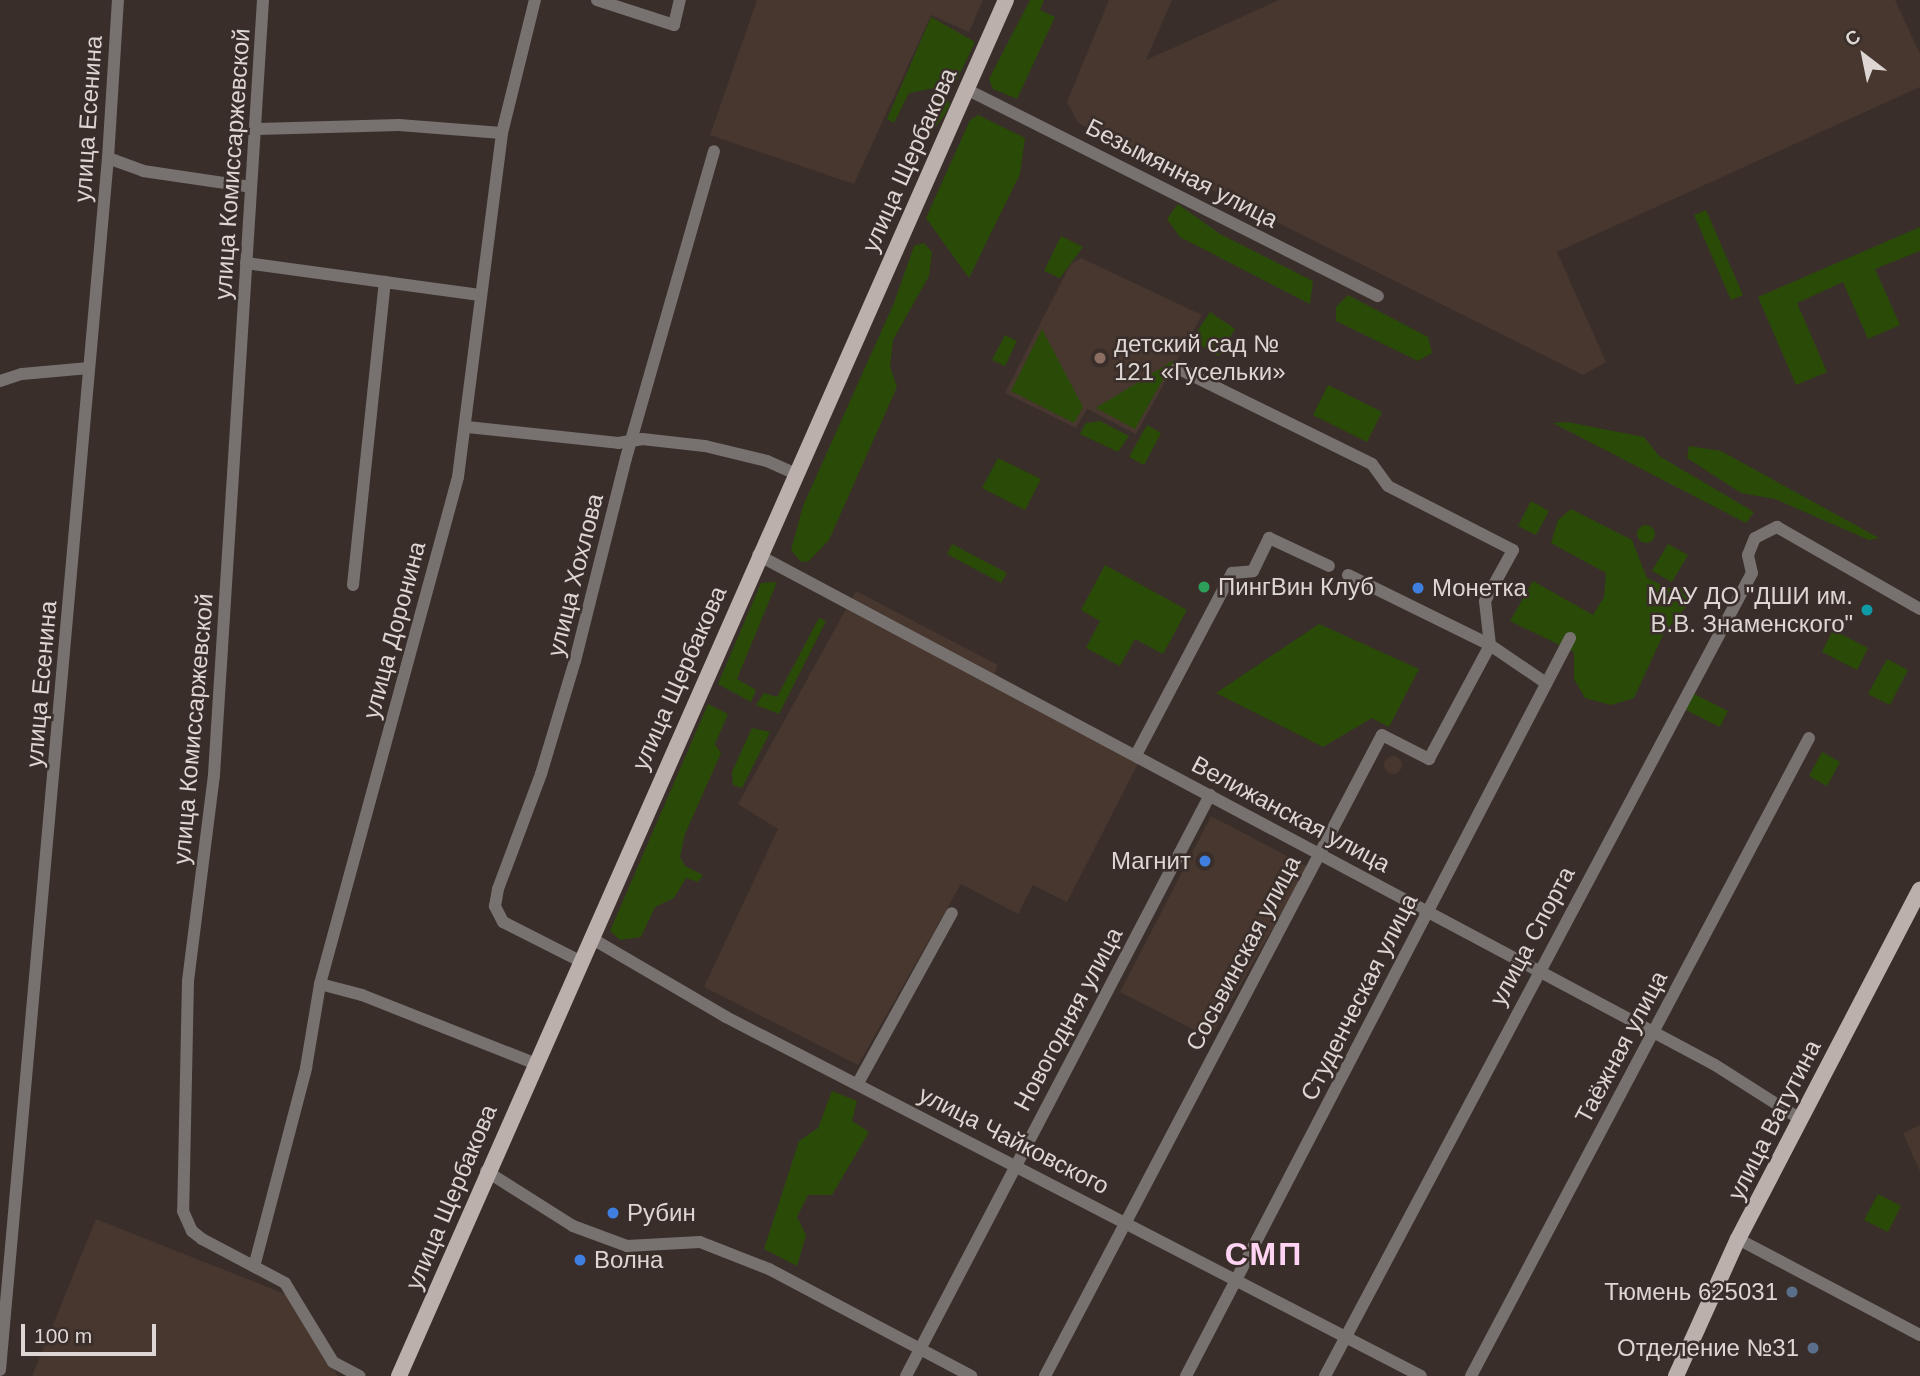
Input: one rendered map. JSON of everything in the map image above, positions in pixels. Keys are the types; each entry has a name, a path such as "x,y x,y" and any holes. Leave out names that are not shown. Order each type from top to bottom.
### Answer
{"main road":[{"name":"улица Щербакова","path":"399,1376 486,1171 1006,0"},
{"name":"улица Ватутина","path":"1676,1376 1738,1239 1920,889"}],"street":[{"name":"улица Есенина","path":"0,1370 108,158 118,0"},
{"name":"улица Комиссаржевской","path":"264,0 258,129 251,187 214,775 188,981 183,1211 192,1231 202,1239 255,1263 285,1283 333,1362 359,1376"},
{"name":"улица Доронина","path":"255,1263 306,1068 320,984 467,427 480,295 502,133 536,0"},
{"path":"597,0 674,25 680,0"},
{"name":"Безымянная улица","path":"966,89 1378,296"},
{"path":"258,129 399,125 502,133"},
{"name":"улица Хохлова","path":"580,961 503,922 495,906 576,661 632,439 714,150"},
{"path":"108,158 143,171 251,187"},
{"path":"246,263 480,295"},
{"path":"354,584 385,282"},
{"path":"0,381 22,374 89,368"},
{"path":"1177,368 1372,464 1388,486 1513,550 1485,601 1490,645"},
{"path":"467,427 618,443 632,439 705,446 767,461 794,473"},
{"name":"улица Спорта","path":"1325,1376 1537,972 1752,573 1748,561 1752,543 1765,530 1777,527 1920,609"},
{"path":"1136,755 1232,573 1253,571 1269,538 1329,566"},
{"name":"Велижанская улица","path":"758,555 1427,910 1652,1034 1715,1065 1800,1119"},
{"path":"1348,576 1490,645 1546,683"},
{"name":"Студенческая улица","path":"1186,1376 1570,638"},
{"name":"Сосьвинская улица","path":"1045,1376 1382,736 1429,759 1490,645"},
{"name":"Таёжная улица","path":"1471,1376 1809,738"},
{"name":"Новогодняя улица","path":"906,1376 1210,795"},
{"path":"858,1083 952,913"},
{"name":"улица Чайковского","path":"590,938 689,998 1016,1164 1421,1376"},
{"path":"320,984 362,995 534,1063"},
{"path":"486,1171 582,1230 627,1246 701,1242 769,1269 971,1376"},
{"path":"1738,1239 1920,1335"}],"shaded area":[{"path":"757,0 983,0 969,32 931,15 854,184 710,135"},
{"path":"1109,0 1172,0 1146,60 1279,0 1895,0 1920,54 1920,87 1557,252 1606,362 1583,375 1078,123 1067,102"},
{"name":"детский сад № 121 «Гусельки»","path":"1081,258 1202,315 1136,434 1087,409 1076,428 1005,393 1070,265"},
{"path":"856,591 998,665 994,674 1143,754 1067,902 1033,885 1018,914 961,884 858,1065 704,987 778,829 738,804"},
{"path":"1393,756 1399,759 1402,765 1399,771 1393,774 1387,771 1384,765 1387,759"},
{"path":"1211,816 1308,867 1210,1038 1120,992"},
{"path":"1920,1125 1920,1172 1903,1133"},
{"path":"96,1219 290,1296 338,1376 32,1376"}],"green space":[{"path":"1030,0 1044,0 1040,10 1055,17 1017,99 993,89 989,79"},
{"path":"931,17 975,42 955,84 909,93 894,123 887,119"},
{"path":"946,99 950,104 945,114 923,144 938,100"},
{"path":"978,115 1025,138 1020,174 969,278 926,218 970,120"},
{"path":"1178,204 1220,234 1313,281 1310,304 1180,237 1167,219"},
{"path":"1706,210 1743,295 1731,300 1694,215"},
{"path":"1920,227 1920,251 1875,269 1900,325 1868,339 1843,282 1797,303 1827,372 1796,385 1758,297"},
{"path":"1061,236 1083,247 1060,278 1044,271"},
{"path":"924,243 932,252 929,276 893,340 890,367 897,387 829,540 809,561 801,562 791,550 803,506 894,303 914,246"},
{"path":"1348,295 1428,337 1432,353 1418,361 1336,321 1336,307"},
{"path":"1210,312 1235,329 1218,356 1192,340"},
{"path":"1042,329 1083,407 1074,423 1011,391"},
{"path":"1005,335 1017,341 1005,366 992,360"},
{"path":"1174,360 1135,429 1096,408"},
{"path":"1328,385 1382,412 1367,442 1313,415"},
{"path":"1100,421 1129,436 1118,452 1080,434 1086,423"},
{"path":"1567,422 1644,437 1659,456 1754,512 1746,523 1553,423"},
{"path":"1147,425 1161,433 1144,465 1129,457"},
{"path":"1689,446 1721,451 1879,538 1869,540 1775,499 1741,493 1687,458"},
{"path":"998,458 1041,479 1025,510 982,488"},
{"path":"1531,501 1549,511 1536,535 1518,526"},
{"path":"1571,509 1632,540 1647,578 1668,588 1686,587 1690,602 1664,633 1634,698 1611,705 1585,698 1574,679 1574,652 1510,621 1533,581 1593,615 1604,597 1606,573 1551,543 1558,520"},
{"path":"1642,525 1650,525 1655,534 1653,541 1642,543 1637,538 1637,530"},
{"path":"952,544 1007,573 1001,583 947,554"},
{"path":"1668,544 1688,555 1672,582 1652,571"},
{"path":"1105,565 1187,610 1163,654 1135,639 1120,666 1086,648 1100,621 1081,610"},
{"path":"777,582 737,679 756,690 751,702 718,684 761,583"},
{"path":"819,618 826,621 779,714 756,705 764,693 777,697"},
{"path":"1319,624 1419,669 1389,727 1372,718 1323,747 1216,693"},
{"path":"1833,630 1868,648 1857,670 1822,652"},
{"path":"1887,659 1908,670 1890,705 1868,694"},
{"path":"1694,694 1728,711 1720,727 1686,710"},
{"path":"708,704 728,714 715,744 721,753 685,834 680,857 685,866 703,875 698,882 686,878 674,898 655,907 641,937 620,940 610,931"},
{"path":"752,728 770,732 742,788 733,785 732,772"},
{"path":"1822,752 1840,762 1827,786 1809,776"},
{"path":"832,1091 857,1101 852,1121 869,1132 832,1195 808,1195 797,1217 806,1235 797,1266 764,1249 799,1141 818,1128"},
{"path":"1878,1194 1901,1206 1888,1232 1864,1220"}],"place":[{"name":"детский сад № 121 «Гусельки»","path":"1100,358"},
{"name":"ПингВин Клуб","path":"1204,587"},
{"name":"Монетка","path":"1418,588"},
{"name":"МАУ ДО \"ДШИ им. В.В. Знаменского\"","path":"1867,610"},
{"name":"Магнит","path":"1205,861"},
{"name":"Рубин","path":"613,1213"},
{"name":"Волна","path":"580,1260"},
{"name":"Тюмень 625031","path":"1792,1292"},
{"name":"Отделение №31","path":"1813,1348"}],"district":[{"name":"СМП","path":"1264,1254"}]}
